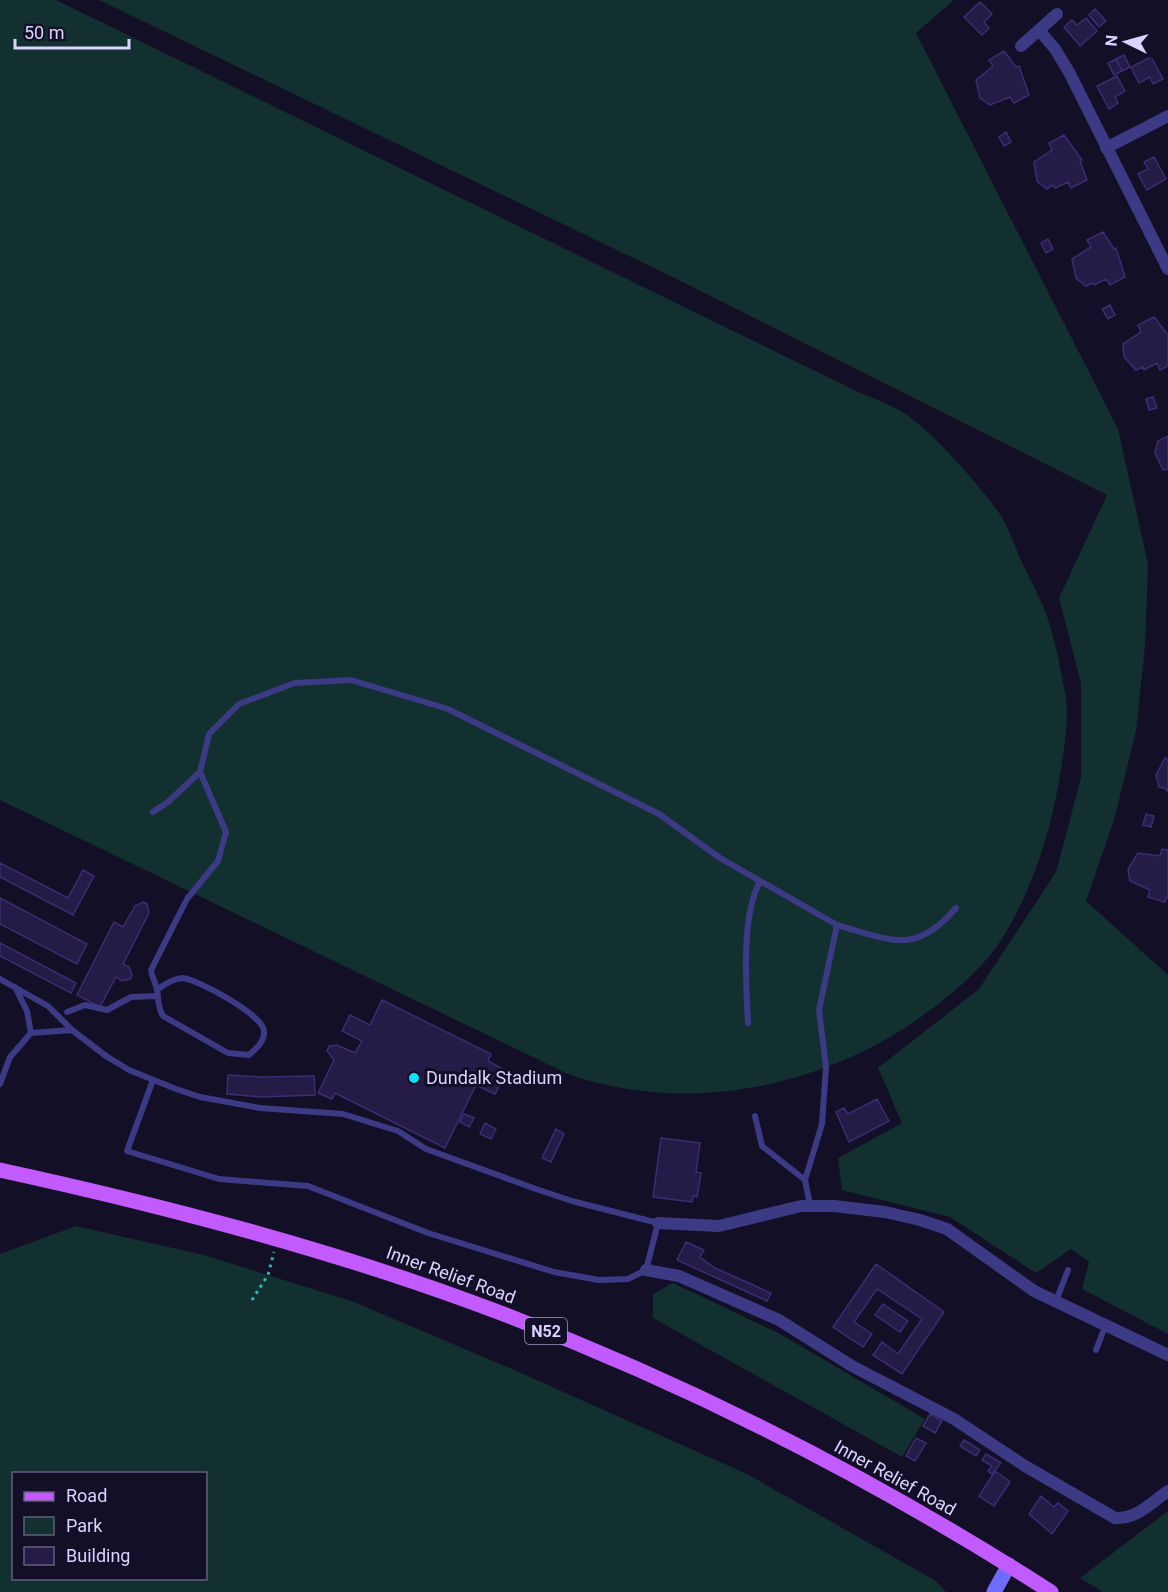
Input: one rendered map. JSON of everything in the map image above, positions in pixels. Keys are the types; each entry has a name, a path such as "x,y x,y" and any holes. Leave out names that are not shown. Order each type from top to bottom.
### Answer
{"main road":[{"name":"Inner Relief Road","path":"0,1170 172,1209 278,1238 474,1303 734,1413 849,1473 1010,1565 1051,1592"}],"street":[{"path":"1021,46 1057,14"},
{"path":"1039,30 1055,49 1068,72 1168,268"},
{"path":"1106,148 1168,116"},
{"path":"658,1223 718,1226 810,1206 885,1212 947,1229 1034,1291 1168,1355"},
{"path":"646,1270 679,1276 779,1320 852,1366 954,1419 1025,1467 1115,1518 1136,1515 1168,1491"},
{"path":"994,1592 1010,1565"}],"lane":[{"path":"153,812 168,802 200,772 209,734 239,704 295,683 351,680 448,709 659,814 720,858 837,925 890,940 916,940 941,926 956,908"},
{"path":"67,1012 80,1005 107,1010 131,997 157,993 174,980 193,980 252,1013 263,1026 262,1039 249,1054 228,1053 170,1021 160,1011 157,993 152,980 151,970 187,899 218,861 226,832 200,772"},
{"path":"748,1023 745,962 754,893 760,881"},
{"path":"810,1206 805,1180 822,1124 826,1067 819,1010 837,925"},
{"path":"0,979 48,1006 72,1030 106,1056 129,1070 153,1080 200,1097 260,1108 343,1114 398,1131 426,1149 572,1202 658,1223 646,1270 628,1279 599,1280 554,1272 429,1233 308,1186 219,1179 127,1150 153,1080"},
{"path":"14,987 27,1011 31,1034"},
{"path":"0,1084 10,1057 31,1034 72,1030"},
{"path":"755,1116 762,1146 805,1180"},
{"path":"1056,1301 1068,1270"},
{"path":"1096,1350 1107,1324"}],"path":[{"path":"252,1300 268,1275 278,1238"}],"green space":[{"path":"0,0 56,0 856,391 891,406 913,420 941,445 984,493 1006,524 1047,615 1060,665 1067,710 1058,786 1039,860 1019,908 1003,937 971,976 932,1009 892,1036 849,1058 804,1075 758,1086 710,1093 662,1093 615,1087 568,1074 0,800"},
{"path":"99,0 954,0 916,33 1118,429 1148,564 1145,646 1136,731 1114,820 1086,901 1168,975 1168,1334 1082,1289 1089,1262 1071,1249 1036,1273 950,1217 842,1190 838,1158 902,1123 878,1068 979,989 1056,872 1081,778 1081,683 1059,598 1107,495 685,283"},
{"path":"76,1226 204,1255 354,1302 512,1369 747,1474 936,1581 946,1592 0,1592 0,1254"},
{"path":"673,1283 780,1334 925,1419 902,1457 653,1318 653,1294"},
{"path":"1168,1511 1168,1592 1103,1592 1080,1578"}],"building":[{"path":"980,2 992,14 984,22 989,28 982,35 964,17"},
{"path":"1095,9 1106,21 1099,27 1089,15"},
{"path":"1086,18 1097,31 1080,46 1064,27 1072,20 1077,25"},
{"path":"1004,51 1016,67 1019,66 1029,95 1014,103 1010,97 990,105 980,98 976,80 993,66 989,60"},
{"path":"1124,55 1130,67 1122,71 1116,59"},
{"path":"1151,57 1163,79 1153,84 1150,77 1139,83 1131,67"},
{"path":"1116,59 1122,71 1114,75 1108,63"},
{"path":"1117,76 1125,91 1115,97 1118,103 1109,109 1097,86"},
{"path":"1006,132 1011,142 1004,146 999,137"},
{"path":"1064,135 1082,160 1080,161 1087,180 1071,188 1068,182 1055,188 1053,185 1047,189 1037,181 1034,162 1052,150 1049,143"},
{"path":"1154,157 1166,179 1147,190 1138,174 1148,169 1144,162"},
{"path":"1103,232 1114,249 1116,248 1125,277 1110,285 1106,279 1086,286 1076,278 1072,259 1091,247 1087,240"},
{"path":"1048,239 1053,249 1046,253 1041,243"},
{"path":"1110,305 1115,315 1108,319 1102,309"},
{"path":"1154,317 1168,335 1168,366 1160,370 1157,363 1144,370 1143,367 1136,370 1124,357 1123,344 1141,332 1138,325"},
{"path":"1153,397 1157,408 1149,410 1146,399"},
{"path":"1168,436 1168,469 1163,470 1155,453 1158,441"},
{"path":"1165,758 1168,759 1168,792 1159,787 1156,775"},
{"path":"1146,814 1154,816 1151,827 1143,825"},
{"path":"1162,849 1168,850 1168,895 1165,902 1148,897 1150,890 1130,881 1128,869 1138,853 1160,856"},
{"path":"0,863 68,898 83,870 94,876 73,915 0,877"},
{"path":"0,898 87,944 77,964 0,924"},
{"path":"143,902 147,904 149,913 123,964 129,967 132,975 130,979 122,981 116,977 100,1007 77,995 114,922 123,927 135,906"},
{"path":"0,943 76,983 71,993 0,956"},
{"name":"Dundalk Stadium","path":"382,1000 491,1054 488,1061 507,1071 495,1094 476,1085 445,1148 335,1093 332,1099 318,1093 334,1060 327,1051 329,1046 337,1045 355,1053 362,1041 342,1031 350,1015 370,1025"},
{"path":"228,1075 314,1076 315,1095 261,1097 227,1094"},
{"path":"877,1099 889,1121 849,1142 836,1112 844,1108 848,1114"},
{"path":"464,1114 474,1118 469,1127 460,1122"},
{"path":"485,1123 496,1129 491,1139 480,1134"},
{"path":"556,1129 564,1134 551,1162 542,1158"},
{"path":"661,1138 700,1143 696,1172 701,1173 697,1197 693,1196 692,1202 653,1197"},
{"path":"686,1242 704,1250 700,1257 715,1268 771,1293 767,1301 677,1260"},
{"path":"876,1264 944,1312 902,1374 873,1355 882,1342 898,1354 922,1319 877,1289 854,1322 872,1334 863,1347 833,1327"},
{"path":"883,1304 908,1321 900,1332 875,1315"},
{"path":"930,1414 942,1421 935,1433 923,1426"},
{"path":"916,1438 926,1443 915,1461 906,1456"},
{"path":"964,1440 980,1450 976,1456 960,1446"},
{"path":"986,1454 1001,1463 992,1474 988,1471 992,1466 982,1460"},
{"path":"995,1471 1010,1482 994,1506 979,1496"},
{"path":"1041,1496 1054,1507 1058,1503 1068,1511 1052,1534 1029,1514"}],"place":[{"name":"Dundalk Stadium","path":"414,1078"}]}
